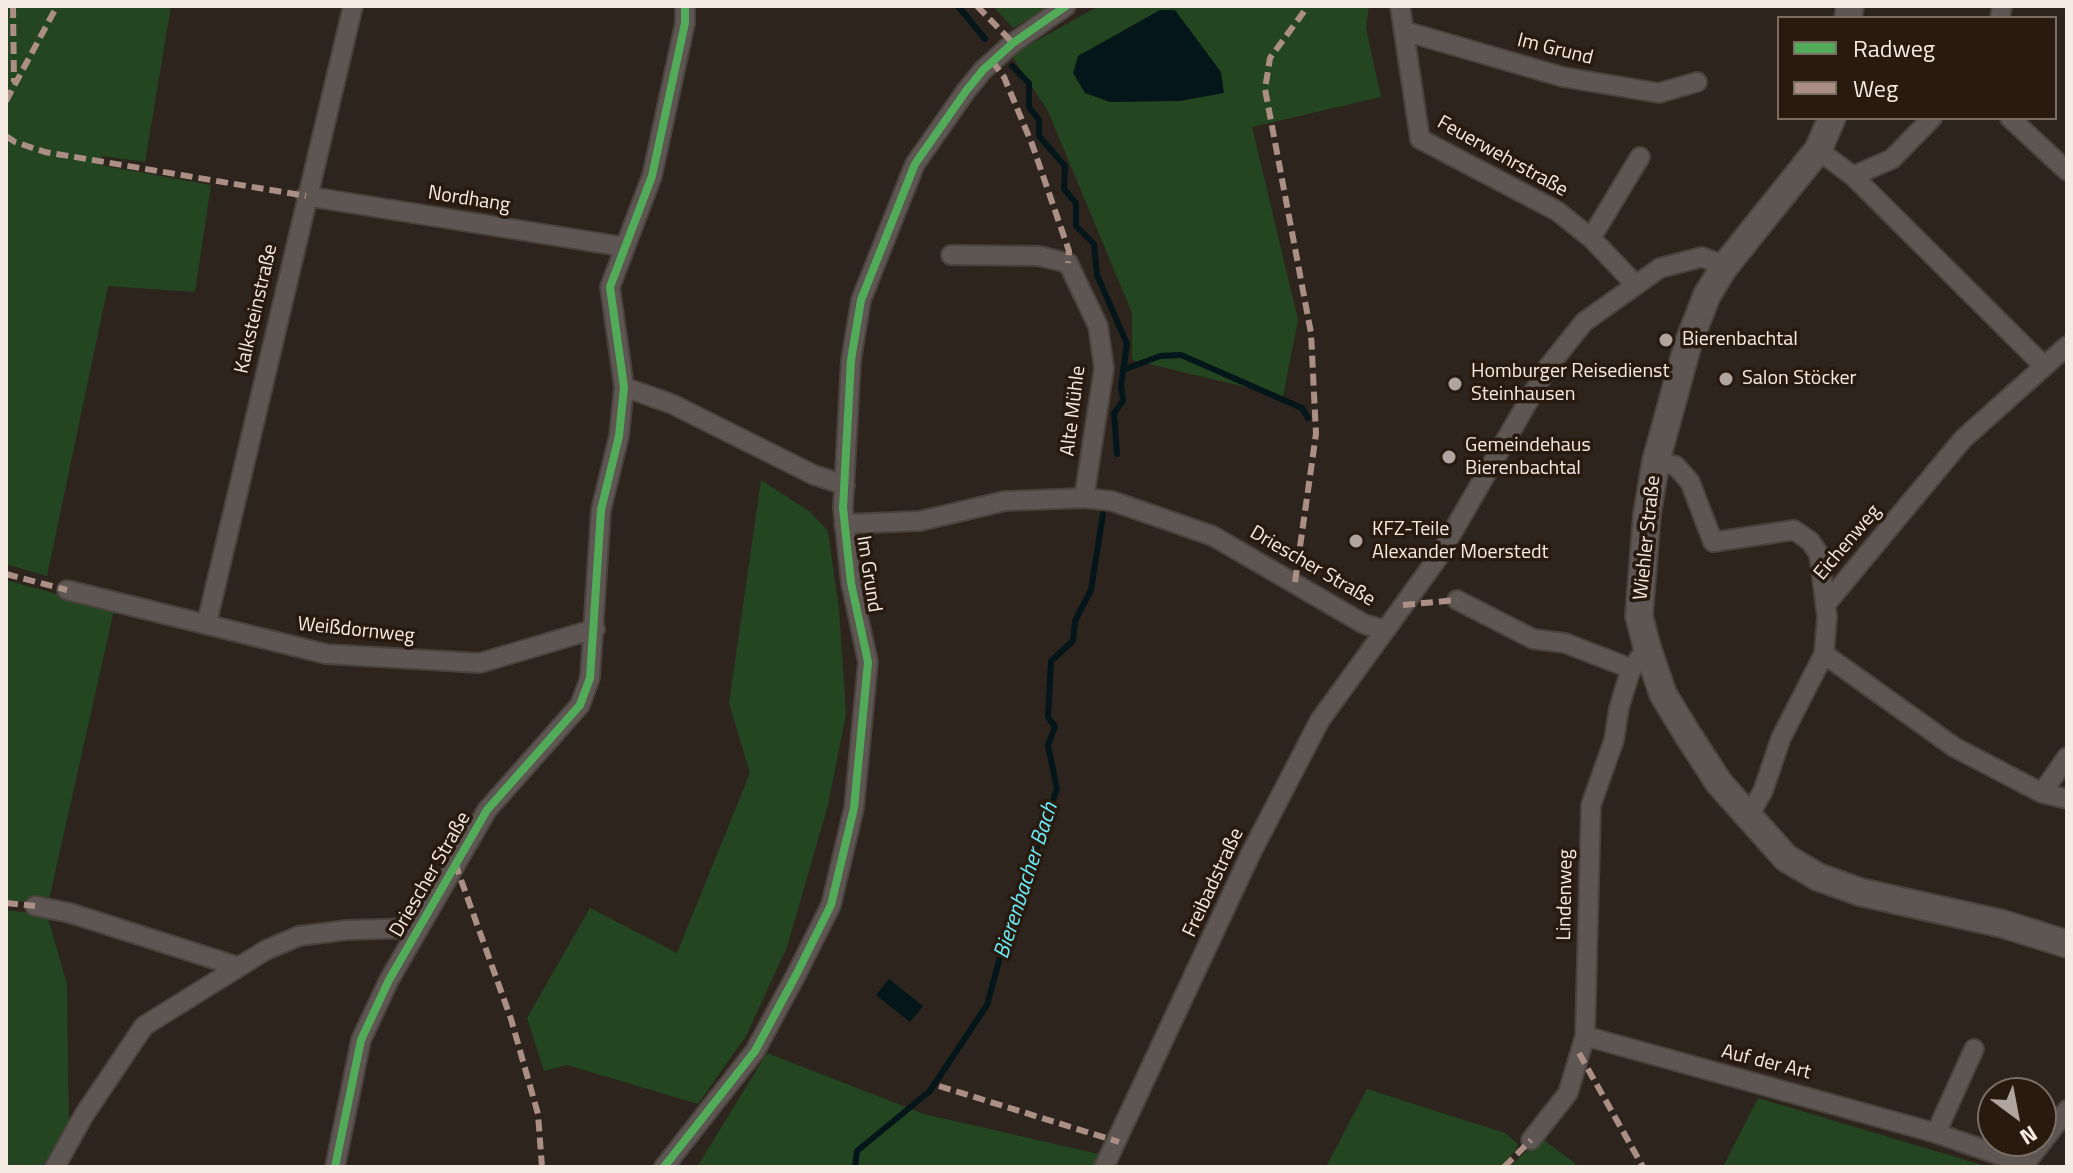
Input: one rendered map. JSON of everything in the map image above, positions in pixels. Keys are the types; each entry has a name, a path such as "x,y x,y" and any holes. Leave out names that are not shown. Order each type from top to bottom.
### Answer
{"main road":[{"name":"Wiehler Straße","path":"1831,120 1818,150 1725,266 1707,295 1688,344 1656,461 1647,514 1639,616 1647,647 1663,694 1719,783 1786,858 1818,877 1860,892 2003,924 2067,944"}],"street":[{"name":"Kalksteinstraße","path":"207,622 353,6"},
{"name":"Driescher Straße","path":"335,1167 361,1040 417,928 487,810 580,705 590,678 601,510 619,436 624,387 610,287 652,176 685,23 685,6"},
{"name":"Im Grund","path":"664,1167 755,1051 831,905 854,808 868,662 851,583 844,524 851,360 861,300 915,164 983,70 1025,33 1066,6"},
{"name":"Feuerwehrstraße","path":"1400,6 1420,139 1557,211 1591,238 1635,284"},
{"name":"Im Grund","path":"1404,31 1563,77 1659,93 1697,82"},
{"path":"1853,176 1892,159 1930,120"},
{"path":"2012,120 2067,171"},
{"path":"1818,150 1853,176 2044,366"},
{"path":"1591,238 1640,157"},
{"name":"Nordhang","path":"306,196 625,247"},
{"name":"Alte Mühle","path":"951,255 1039,256 1068,263 1098,326 1104,368 1084,498"},
{"name":"Driescher Straße","path":"844,524 920,521 1005,501 1084,498 1112,501 1155,513 1213,536 1364,624 1385,630 1437,559 1548,367 1584,322 1660,268 1702,257 1725,266"},
{"name":"Eichenweg","path":"1748,817 1763,791 1781,738 1824,654 1826,604 1963,439 2067,346"},
{"path":"624,387 672,404 814,475 845,485"},
{"path":"1656,461 1676,466 1690,482 1713,542 1794,530 1810,541 1819,554 1826,604"},
{"name":"Weißdornweg","path":"67,590 207,622 271,643 326,654 480,663 595,629"},
{"path":"1457,600 1533,639 1565,643 1632,669"},
{"name":"Freibadstraße","path":"1104,1167 1252,851 1320,720 1385,630"},
{"name":"Lindenweg","path":"1531,1140 1568,1093 1585,1036 1591,805 1614,740 1619,708 1632,669 1647,647"},
{"path":"1824,654 1954,747 2042,793 2067,799"},
{"path":"2042,793 2067,757"},
{"path":"35,906 193,950 239,967"},
{"path":"55,1167 84,1115 144,1026 239,967 299,936 347,930 417,928"},
{"name":"Auf der Art","path":"1585,1036 1936,1133 2025,1164 2067,1110"},
{"path":"1936,1133 1974,1049"}],"green space":[{"path":"6,6 171,6 145,162 102,156 100,165 211,185 195,292 108,286 47,576 6,564"},
{"path":"993,6 1051,6 1013,28"},
{"path":"1099,6 1369,6 1366,28 1381,97 1252,127 1298,320 1283,396 1132,360 1132,313 1048,111 1011,55"},
{"path":"761,480 809,511 828,531 839,610 846,714 828,805 787,947 746,1036 698,1104 567,1065 544,1071 527,1018 590,908 677,953 750,773 729,703"},
{"path":"6,580 114,610 48,904 6,900"},
{"path":"6,910 47,915 67,984 69,1137 50,1167 6,1167"},
{"path":"767,1053 924,1114 1103,1155 1096,1167 697,1167"},
{"path":"1367,1089 1505,1133 1518,1144 1516,1150 1500,1167 1326,1167"},
{"path":"1758,1098 1989,1167 1723,1167"},
{"path":"1538,1139 1545,1141 1580,1167 1510,1167"}],"shaded area":[{"path":"1160,10 1175,10 1221,72 1224,93 1180,101 1110,102 1085,93 1073,73 1078,56"},
{"path":"889,979 923,1006 910,1022 876,995"}],"waterway":[{"name":"Bierenbacher Bach","path":"958,6 985,39"},
{"name":"Bierenbacher Bach","path":"1012,66 1029,83 1029,107 1039,120 1039,136 1065,166 1064,189 1076,203 1076,226 1094,244 1097,275 1127,344 1121,385 1123,401 1114,413 1117,454"},
{"path":"1123,370 1160,356 1181,355 1302,408 1308,418"},
{"name":"Bierenbacher Bach","path":"855,1167 857,1151 930,1091 987,1005 1005,939 1057,789 1048,745 1055,727 1048,717 1051,661 1073,641 1075,621 1091,590 1103,514"}],"marked path":[{"path":"13,6 14,82"},
{"path":"6,101 57,6"},
{"path":"977,6 1013,43"},
{"path":"1295,582 1316,434 1311,333 1265,89 1270,58 1308,6"},
{"path":"992,61 1004,77 1032,144 1069,251 1068,263"},
{"path":"6,136 45,152 306,196"},
{"path":"6,574 67,590"},
{"path":"1403,605 1457,600"},
{"path":"455,863 511,1019 538,1114 542,1167"},
{"path":"6,903 35,906"},
{"path":"1579,1053 1643,1167"},
{"path":"939,1086 1119,1142"},
{"path":"1504,1167 1531,1140"}],"cycle path":[{"path":"335,1167 361,1040 389,980 487,810 580,705 590,678 601,510 619,436 624,387 610,287 652,176 685,23 685,6"},
{"path":"664,1167 755,1051 796,975 831,905 854,808 868,662 851,583 843,508 851,360 861,300 915,164 983,70 1013,43 1066,6"}],"place":[{"name":"Bierenbachtal","path":"1666,340"},
{"name":"Salon Stöcker","path":"1726,379"},
{"name":"Homburger Reisedienst Steinhausen","path":"1455,384"},
{"name":"Gemeindehaus Bierenbachtal","path":"1449,457"},
{"name":"KFZ-Teile Alexander Moerstedt","path":"1356,541"}]}
